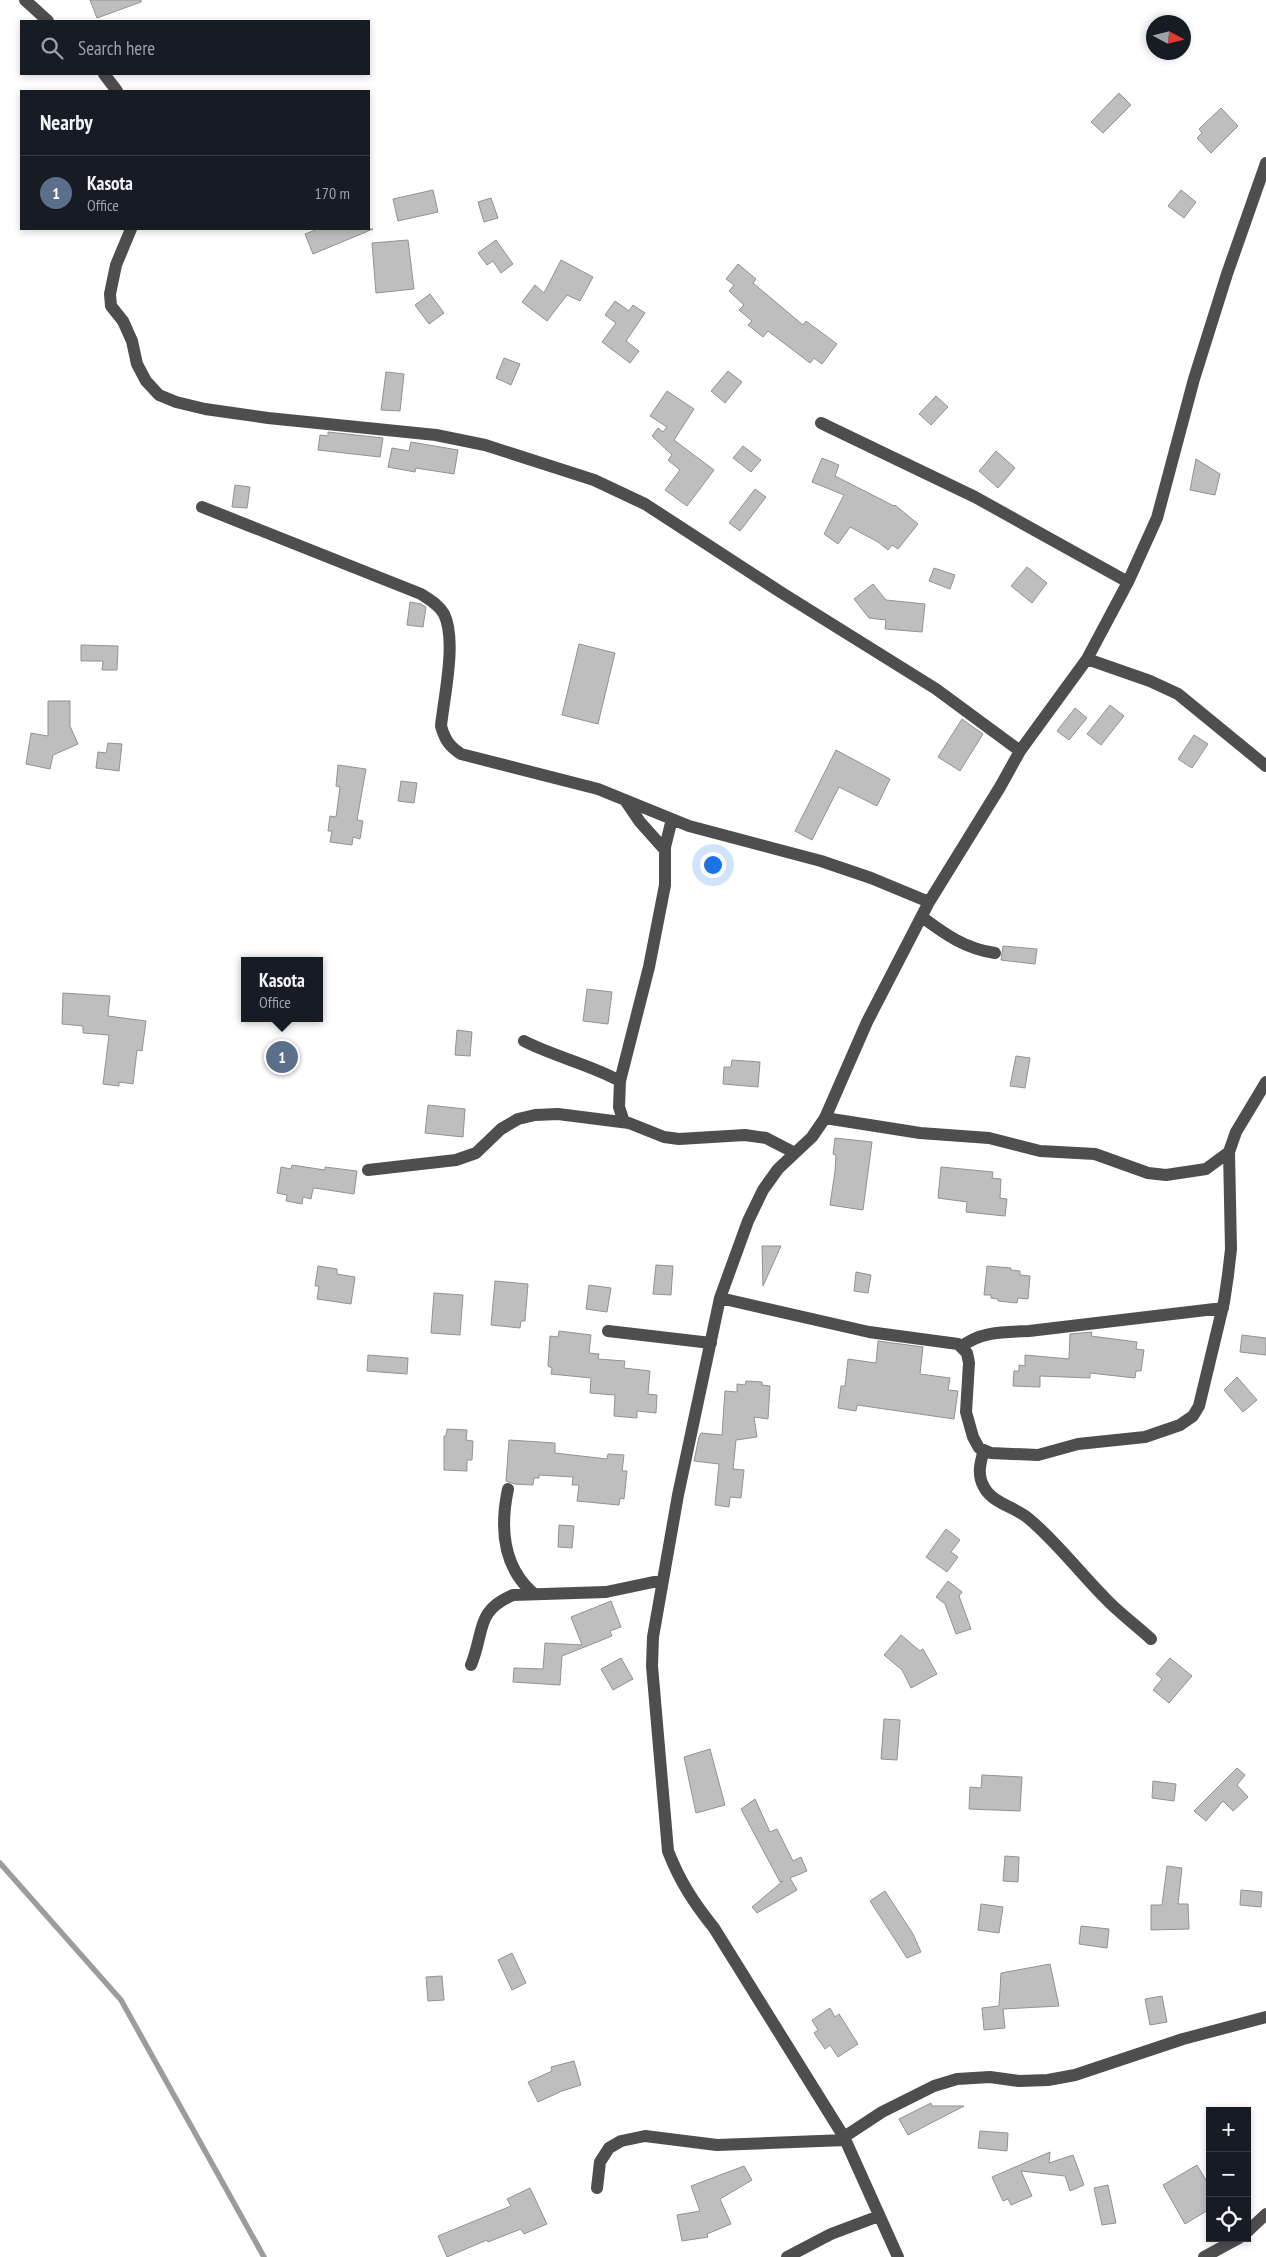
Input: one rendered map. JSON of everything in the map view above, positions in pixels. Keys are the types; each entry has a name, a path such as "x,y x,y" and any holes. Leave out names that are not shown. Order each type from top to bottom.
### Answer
{"street":[{"path":"25,0 47,20"},
{"path":"105,75 116,90"},
{"path":"898,2257 844,2138 714,1928 690,1899 668,1851 652,1666 654,1637 663,1580 678,1495 720,1298 748,1221 763,1190 778,1169 812,1138 825,1118 868,1022 929,902 1020,751 1087,659 1128,582 1157,518 1194,379 1227,274 1266,163"},
{"path":"131,230 116,265 110,294 111,306 123,321 132,341 137,364 146,381 159,395 176,402 205,409 259,417 436,435 485,445 594,480 645,504 782,593 936,689 1020,751"},
{"path":"821,423 974,497 1128,582"},
{"path":"202,507 421,594 437,605 445,615 451,644 441,726 444,738 451,748 461,754 598,789 689,826 821,861 872,878 929,902"},
{"path":"1087,659 1150,681 1178,694 1266,766"},
{"path":"626,800 640,822 665,850"},
{"path":"624,1122 619,1107 620,1081 629,1041 640,1008 666,885 665,850 672,819"},
{"path":"922,917 956,942 978,950 995,953"},
{"path":"524,1041 539,1049 588,1065 620,1081"},
{"path":"720,1298 868,1332 951,1343 961,1347 967,1353 968,1363 966,1412 975,1443 991,1453 1038,1455 1078,1444 1145,1437 1180,1425 1193,1416 1199,1406 1223,1308 1231,1249 1229,1152 1236,1132 1266,1082"},
{"path":"368,1170 456,1160 476,1153 501,1129 518,1119 535,1115 558,1114 624,1122 664,1137 679,1139 744,1135 766,1138 795,1153"},
{"path":"825,1118 920,1133 1009,1141 1040,1151 1095,1154 1148,1173 1166,1175 1206,1169 1229,1152"},
{"path":"961,1347 979,1336 998,1333 1223,1308"},
{"path":"608,1331 711,1343"},
{"path":"984,1450 980,1476 984,1489 996,1499 1027,1517 1070,1559 1106,1599 1151,1639"},
{"path":"508,1489 503,1535 516,1573 524,1585 533,1593"},
{"path":"471,1664 477,1651 482,1624 489,1609 502,1599 513,1594 606,1592 663,1580"},
{"path":"597,2188 600,2162 608,2148 621,2141 645,2136 717,2145 844,2138 882,2112 934,2086 957,2079 990,2077 1019,2081 1048,2080 1075,2075 1183,2039 1266,2017"},
{"path":"1251,2228 1266,2214"},
{"path":"788,2257 831,2234 880,2216"},
{"path":"1204,2257 1232,2242"}],"building":[{"path":"90,0 141,0 141,2 97,18"},
{"path":"1119,93 1131,105 1103,133 1091,122"},
{"path":"1221,108 1238,126 1211,153 1197,138 1202,133 1199,129"},
{"path":"433,190 438,212 398,221 393,199"},
{"path":"1181,190 1196,202 1184,218 1168,206"},
{"path":"491,198 498,218 484,222 478,202"},
{"path":"373,229 313,254 305,234 315,230"},
{"path":"408,240 414,289 376,293 372,243"},
{"path":"496,240 513,264 501,273 493,261 487,265 478,253"},
{"path":"561,260 593,277 580,301 567,295 547,321 522,302 535,285 544,293"},
{"path":"738,264 756,279 753,283 803,325 806,321 837,344 822,364 814,358 810,363 768,331 763,337 748,325 752,321 739,310 744,305 729,291 734,285 726,279"},
{"path":"430,294 444,313 429,324 415,305"},
{"path":"615,301 629,311 633,305 645,313 626,341 639,351 630,363 602,342 616,323 605,315"},
{"path":"504,358 520,364 511,385 496,378"},
{"path":"728,371 742,382 725,403 711,391"},
{"path":"386,372 404,374 400,411 381,410"},
{"path":"667,391 694,409 674,440 714,470 687,506 665,490 680,470 668,460 672,455 652,436 658,428 663,432 667,427 650,416"},
{"path":"936,396 948,407 931,425 919,414"},
{"path":"328,432 383,438 380,457 318,450 320,435 328,436"},
{"path":"411,442 458,450 454,474 416,468 415,472 388,467 392,448 409,451"},
{"path":"743,446 761,460 751,472 733,458"},
{"path":"996,451 1015,468 998,488 979,471"},
{"path":"822,458 839,465 835,476 895,505 918,524 898,549 892,545 888,550 878,542 850,527 838,544 824,534 844,495 812,482"},
{"path":"1196,459 1220,474 1215,495 1190,490"},
{"path":"235,485 250,487 247,508 232,507"},
{"path":"755,489 766,497 740,531 729,523"},
{"path":"1027,567 1047,583 1032,603 1011,586"},
{"path":"934,568 955,575 950,589 929,581"},
{"path":"873,584 886,600 925,604 922,632 885,629 886,620 869,618 854,599"},
{"path":"410,602 426,607 423,627 407,625"},
{"path":"579,644 615,653 598,724 562,715"},
{"path":"81,645 118,646 117,670 102,670 103,661 81,661"},
{"path":"48,701 70,701 70,726 78,744 53,755 50,769 26,764 31,733 48,736"},
{"path":"1110,705 1124,716 1101,745 1087,734"},
{"path":"1075,708 1087,718 1069,740 1057,731"},
{"path":"962,719 983,734 960,771 938,757"},
{"path":"1194,735 1208,744 1192,768 1178,759"},
{"path":"108,743 122,744 119,771 96,768 98,752 106,753"},
{"path":"836,750 890,779 877,806 839,787 812,840 795,831"},
{"path":"338,765 366,769 357,820 363,821 360,839 353,837 352,845 330,842 332,831 328,831 330,816 336,817 340,787 336,786"},
{"path":"401,781 417,783 414,803 398,801"},
{"path":"1003,946 1037,949 1035,964 1001,960"},
{"path":"587,989 612,992 608,1024 583,1021"},
{"path":"63,993 110,996 108,1016 146,1021 142,1051 137,1050 133,1084 119,1082 119,1086 103,1084 109,1035 83,1033 83,1026 62,1024"},
{"path":"457,1030 472,1032 470,1056 455,1055"},
{"path":"1016,1056 1030,1058 1025,1088 1010,1086"},
{"path":"732,1060 760,1062 758,1087 723,1084 724,1067 731,1067"},
{"path":"428,1105 465,1109 463,1137 425,1133"},
{"path":"835,1138 872,1142 863,1210 830,1205 835,1171 836,1155 833,1154"},
{"path":"292,1165 325,1170 325,1167 357,1171 354,1194 315,1188 313,1189 311,1199 303,1197 302,1204 286,1201 287,1195 277,1193 281,1167 291,1169"},
{"path":"941,1167 993,1172 992,1178 1001,1179 1000,1198 1007,1199 1005,1216 966,1212 967,1202 938,1198"},
{"path":"762,1246 781,1246 763,1286"},
{"path":"656,1265 673,1266 671,1295 653,1294"},
{"path":"318,1266 337,1269 337,1274 355,1277 351,1304 317,1299 319,1286 315,1286"},
{"path":"987,1266 1011,1268 1011,1270 1020,1271 1020,1275 1030,1276 1028,1299 1018,1298 1017,1303 998,1301 998,1299 991,1298 991,1295 984,1295"},
{"path":"856,1272 871,1275 868,1293 854,1291"},
{"path":"495,1281 528,1284 525,1321 521,1321 520,1328 491,1325"},
{"path":"589,1285 611,1288 607,1312 586,1309"},
{"path":"434,1293 463,1295 460,1335 431,1333"},
{"path":"559,1331 591,1335 589,1353 599,1354 598,1359 625,1361 624,1368 650,1371 648,1394 657,1395 656,1413 637,1411 637,1418 614,1416 615,1395 590,1393 591,1378 551,1374 552,1368 548,1366 550,1336 558,1337"},
{"path":"1092,1332 1091,1336 1137,1342 1136,1349 1144,1350 1141,1371 1136,1371 1135,1378 1090,1373 1090,1378 1040,1376 1040,1387 1013,1386 1014,1371 1019,1371 1019,1365 1025,1366 1025,1355 1069,1359 1070,1334"},
{"path":"1242,1335 1266,1338 1266,1355 1240,1352"},
{"path":"878,1341 923,1347 920,1374 950,1378 948,1390 958,1391 954,1419 857,1405 856,1411 838,1408 841,1386 845,1386 848,1359 876,1363"},
{"path":"368,1355 408,1358 407,1374 367,1371"},
{"path":"1237,1377 1257,1400 1243,1412 1224,1390"},
{"path":"746,1381 762,1382 762,1385 770,1386 768,1419 754,1417 757,1437 736,1440 733,1469 744,1470 741,1498 730,1497 729,1507 715,1505 719,1464 694,1461 699,1437 701,1433 722,1435 725,1391 737,1392 737,1384 745,1385"},
{"path":"447,1429 467,1430 466,1440 473,1441 472,1460 467,1460 467,1471 444,1470 444,1436 446,1436"},
{"path":"509,1440 555,1443 555,1453 607,1459 608,1454 624,1455 622,1471 627,1471 624,1499 620,1498 619,1505 577,1501 579,1485 572,1485 573,1477 539,1475 539,1478 534,1478 533,1485 514,1484 506,1481"},
{"path":"559,1525 574,1526 572,1548 558,1547"},
{"path":"946,1529 960,1540 951,1552 958,1557 947,1572 926,1557"},
{"path":"948,1581 962,1592 959,1596 971,1629 956,1634 945,1604 936,1597"},
{"path":"611,1601 621,1627 610,1631 612,1636 562,1656 560,1685 513,1682 514,1668 543,1669 545,1643 582,1645 571,1617"},
{"path":"901,1635 920,1651 923,1649 937,1674 911,1688 902,1670 884,1655"},
{"path":"621,1658 633,1679 613,1690 601,1669"},
{"path":"1170,1658 1192,1676 1169,1703 1153,1690 1162,1679 1156,1674"},
{"path":"884,1719 900,1720 897,1760 881,1759"},
{"path":"710,1749 725,1805 696,1813 684,1757"},
{"path":"1237,1768 1245,1775 1237,1785 1248,1797 1233,1811 1223,1801 1206,1821 1194,1811"},
{"path":"982,1775 1022,1777 1020,1811 969,1809 970,1787 981,1788"},
{"path":"1153,1781 1176,1784 1174,1801 1152,1798"},
{"path":"755,1799 770,1832 777,1829 793,1861 801,1857 807,1871 790,1878 797,1890 757,1913 752,1907 783,1881 780,1882 741,1809"},
{"path":"1005,1856 1019,1857 1018,1882 1003,1881"},
{"path":"1167,1866 1182,1868 1178,1904 1188,1904 1189,1929 1151,1930 1151,1905 1162,1905"},
{"path":"1241,1890 1262,1892 1261,1907 1240,1905"},
{"path":"885,1891 913,1934 921,1952 907,1958 870,1901"},
{"path":"981,1904 1003,1907 999,1933 978,1930"},
{"path":"1081,1926 1109,1929 1107,1948 1079,1944"},
{"path":"512,1953 526,1983 512,1990 498,1960"},
{"path":"1050,1964 1059,2006 1003,2009 1005,2028 984,2030 982,2008 999,2006 1001,1973"},
{"path":"442,1976 444,2000 428,2001 426,1977"},
{"path":"1162,1996 1167,2022 1150,2025 1145,1999"},
{"path":"830,2008 835,2017 839,2014 858,2044 838,2057 830,2045 825,2049 814,2033 818,2030 812,2020"},
{"path":"574,2061 581,2085 538,2102 528,2082 552,2071 551,2067"},
{"path":"931,2103 932,2106 964,2106 908,2135 899,2119"},
{"path":"980,2131 1008,2133 1007,2151 978,2148"},
{"path":"1050,2152 1049,2163 1073,2155 1084,2185 1070,2191 1065,2176 1021,2171 1032,2196 1011,2205 1008,2199 1003,2201 992,2177"},
{"path":"1197,2165 1206,2180 1206,2211 1185,2224 1163,2185"},
{"path":"744,2166 752,2180 720,2199 731,2224 707,2234 708,2237 682,2241 677,2215 700,2211 691,2186"},
{"path":"1108,2185 1116,2223 1102,2225 1094,2188"},
{"path":"530,2188 547,2224 524,2234 521,2229 488,2242 487,2240 447,2257 438,2236 511,2206 507,2199"}],"waterway":[{"path":"0,1863 121,2000 264,2257"}],"place":[{"name":"Kasota","path":"282,1057"}]}
